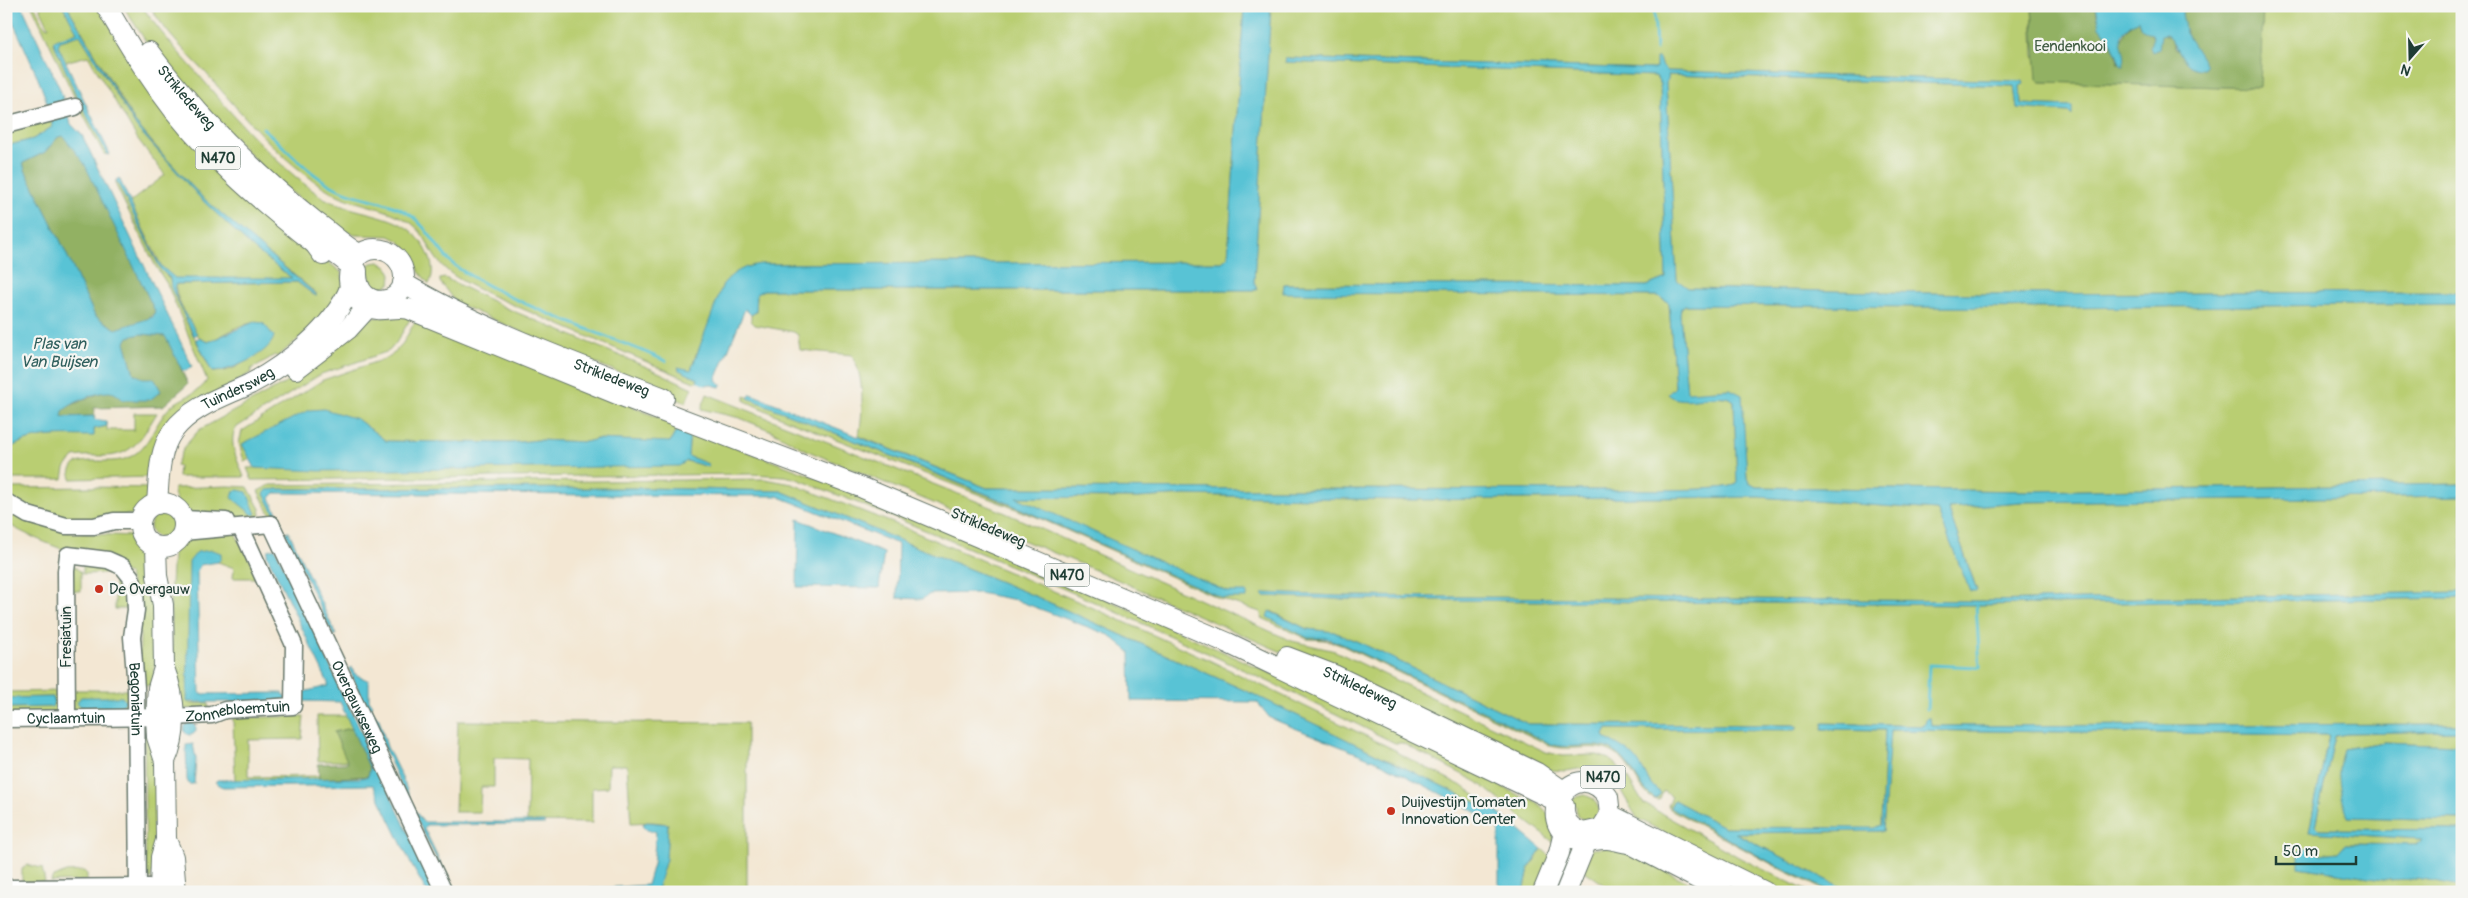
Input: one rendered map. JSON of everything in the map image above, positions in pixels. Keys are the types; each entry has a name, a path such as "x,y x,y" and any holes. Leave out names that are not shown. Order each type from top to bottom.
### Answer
{"main road":[{"name":"Strikledeweg","path":"106,6 158,90 195,134 246,186 320,236"},
{"name":"Strikledeweg","path":"119,6 170,80 209,125 320,236 323,246 358,284"},
{"name":"N470","path":"320,236 379,238 395,243 407,253 425,287 447,316"},
{"path":"373,249 391,254 400,263 399,295 378,301 358,284 373,249"},
{"name":"Tuindersweg","path":"163,504 174,453 178,442 187,429 288,375 324,348 340,332 358,284"},
{"name":"Tuindersweg","path":"163,504 163,452 173,431 196,409 252,383 289,359 328,322 358,284"},
{"name":"Strikledeweg","path":"399,295 426,297 447,316 538,347 690,415 985,526 1334,676 1531,780 1559,801"},
{"path":"163,504 180,513 183,525 180,538 162,546 146,541 141,526 147,510 163,504"},
{"path":"162,546 157,576 163,605 164,668 158,688 165,717 158,737 166,760 166,840 161,857 168,889"},
{"name":"N470","path":"1531,780 1584,772 1602,776 1612,784 1636,837 1723,892"},
{"name":"N470","path":"1599,831 1608,798 1594,784 1575,784 1559,801 1564,806 1564,815 1569,825 1580,832 1599,831 1636,837 1765,892"},
{"path":"1543,892 1559,853 1564,832 1557,821 1559,801"},
{"name":"N470","path":"1564,832 1575,840 1599,831"},
{"path":"1566,892 1599,831"}],"street":[{"path":"6,125 72,108"},
{"path":"6,502 28,515 52,523 80,527 94,526 114,532 141,526"},
{"path":"183,525 271,524"},
{"path":"183,525 241,528 271,524"},
{"name":"Overgauwseweg","path":"271,524 444,892"},
{"name":"Zonnebloemtuin","path":"165,717 212,715 225,710 288,708 294,702 294,645 241,528"},
{"name":"Begoniatuin","path":"68,555 108,560 123,567 131,578 136,604 132,637 138,889"},
{"name":"Fresiatuin","path":"67,718 66,571 68,555"},
{"name":"Cyclaamtuin","path":"6,719 165,717"},
{"path":"6,888 168,889"}],"green space":[{"path":"32,6 35,6 45,26 49,27 39,6 63,6 77,30 75,34 53,41 77,97 109,155 104,154 79,107"},
{"path":"67,6 102,6 296,237 341,272 344,282 332,311 277,357 275,355 251,369 252,372 195,407 152,477 71,479 70,476 73,466 77,463 117,461 137,453 170,407 201,388 207,380 167,284 156,267 116,186 116,180 161,270 170,279 185,319 212,372 233,368 247,359 265,325 252,323 236,328 208,342 202,340 185,314 178,296 176,284 297,282 314,295 317,294 202,197 165,157 135,122"},
{"path":"123,6 142,6 169,41 240,122 270,154 302,182 330,201 391,220 411,231 421,241 429,255 432,277 429,284 419,272 414,257 399,241 389,236 355,235 340,229 270,176 147,43"},
{"path":"150,6 1244,6 1228,258 1222,262 761,264 696,354 691,370 678,369 698,378 697,382 694,382 469,285 444,268 435,257 421,232 411,223 392,213 340,196 313,180 280,153 249,121 169,33"},
{"path":"1271,6 2032,6 2034,55 2041,82 2259,88 2263,6 2462,6 2462,292 1977,294 1688,288 1677,281 1666,83 1668,75 2014,86 2017,108 2068,112 2072,106 2021,104 2020,86 2023,81 1667,71 1661,65 1659,58 1656,68 1653,69 1286,58 1286,62 1656,76 1660,83 1666,278 1646,286 1284,284 1283,292 1658,296 1669,303 1675,387 1668,394 1684,398 1721,397 1734,401 1737,484 1729,487 1660,490 987,488 859,436 862,395 859,374 852,355 800,350 798,335 794,332 755,325 751,321 751,315 756,312 757,293 764,290 1257,290 1254,281"},
{"name":"Eendenkooi","path":"2032,6 2096,6 2099,22 2114,49 2118,64 2122,38 2128,28 2138,20 2141,28 2148,31 2153,37 2163,34 2171,37 2176,49 2194,47 2184,27 2183,6 2263,6 2260,88 2041,82 2037,80"},
{"path":"80,35 137,128 219,216 255,250 293,279 175,279 162,267 130,202 165,175 137,138 88,56 64,62 57,44 60,41"},
{"path":"52,120 52,127 33,139 6,146 6,131"},
{"path":"66,136 85,163 155,311 148,319 138,324 116,329 95,316 25,170 23,163 45,152 58,137"},
{"path":"379,262 387,266 391,274 390,284 381,289 372,285 369,274 363,269 371,263"},
{"path":"445,278 506,308 654,370 692,388 686,403 636,379 567,352 456,303 440,282 440,279"},
{"path":"2462,304 2462,484 2027,491 1756,487 1749,483 1747,478 1741,395 1730,389 1687,393 1680,314 1681,308 1686,305 2051,308"},
{"path":"412,316 389,351 321,374 237,427 234,433 233,445 244,477 178,477 179,466 176,465 185,446 199,430 304,373 364,318"},
{"path":"417,318 679,426 670,442 666,443 597,439 586,442 538,440 510,443 386,441 357,419 242,444 250,458 244,461 239,443 242,431 323,380 390,357 403,343"},
{"path":"141,334 166,336 188,384 163,406 94,408 95,416 62,417 63,411 67,407 105,391 151,398 161,392 134,374 125,342 128,337"},
{"path":"707,394 1001,511 1292,641 1335,651 1546,752 1563,756 1597,755 1609,759 1624,772 1643,803 1742,859 1809,892 1774,892 1637,818 1617,784 1602,772 1584,768 1566,771 1549,770 1100,572 808,451 772,431 740,418 701,409"},
{"path":"745,396 1059,525 1223,598 1230,593 1016,497 1137,498 1185,495 1400,500 1759,497 1937,510 1971,591 1977,590 1948,508 2020,502 2462,496 2462,592 1980,601 1339,596 1263,593 1263,596 1336,599 1976,605 2462,598 2462,749 2456,745 2384,742 2343,749 2348,817 2462,820 2462,830 2319,829 2315,826 2335,735 2347,733 2457,731 2460,724 1931,726 1930,718 1924,726 1824,723 1822,729 1885,730 1881,826 1874,829 1724,827 1674,800 1670,806 1768,861 1832,892 1828,892 1777,867 1670,809 1668,805 1672,797 1664,791 1659,800 1653,799 1643,789 1623,761 1610,751 1594,748 1560,748 1551,746 1327,640 1342,644 1551,744 1559,746 1597,746 1612,750 1625,761 1644,788 1656,799 1661,793 1651,786 1646,774 1606,739 1604,735 1607,729 1797,729 1794,725 1528,724 1363,644 1334,632 1307,629 1271,611 1313,637 1325,640 1307,639 1262,618 1260,612 1221,599 1039,518 787,420 745,401"},
{"path":"134,413 157,413 137,442 124,452 106,456 74,457 65,468 63,479 6,479 6,451 15,445 48,436 94,435 94,429 107,426 107,430 134,430"},
{"path":"690,430 945,526 1376,721 1528,800 1530,798 1536,802 1546,811 1552,822 1553,842 1477,782 1402,743 1395,743 1248,672 1099,604 949,540 797,479 785,476 751,474 252,480 247,468 687,461 709,467 708,464 688,456"},
{"path":"765,479 792,484 903,527 1091,607 1211,661 1397,751 1464,787 1490,806 1479,804 1255,695 1037,597 781,491 648,488 278,489 264,494 279,522 275,523 258,491 270,485"},
{"path":"248,487 260,509 261,515 237,519 213,519 194,516 185,512 180,506 174,492 174,488"},
{"path":"11,488 156,488 151,502 136,514 83,520 53,518 6,497"},
{"path":"6,509 74,533 131,536 139,539 150,552 157,607 154,685 139,686 140,635 129,574 51,545 21,531 6,523"},
{"path":"162,514 167,515 173,521 173,531 167,537 162,538 157,537 151,531 150,526 151,521 157,515"},
{"path":"235,533 261,578 233,578 234,568 218,562 221,559 197,552 190,704 208,703 209,709 185,709 182,708 174,682 170,600 173,553 184,540 191,537"},
{"path":"83,564 115,569 127,585 130,609 115,609 115,573 83,574"},
{"path":"72,565 81,572 81,591 71,591"},
{"path":"71,690 131,690 131,706 127,712 73,713"},
{"path":"62,691 62,712 6,715 6,708 51,707 53,697 6,698 6,692"},
{"path":"304,716 302,739 248,740 248,777 319,776 319,779 235,781 233,718"},
{"path":"317,716 347,716 352,728 334,732 348,761 318,761"},
{"path":"458,721 747,723 747,892 654,892 657,890 666,859 668,824 653,822 631,823 627,765 609,765 608,787 592,788 592,823 527,822 528,759 494,758 494,787 481,787 480,812 455,812"},
{"path":"144,724 149,724 156,749 160,838 151,878 146,879"},
{"path":"352,728 370,769 368,776 319,779 318,764 348,763 334,732"},
{"path":"1890,730 2329,735 2309,832 2422,839 2417,845 2346,844 2338,852 2321,854 2308,847 2299,867 2383,880 2417,879 2462,887 2462,892 1851,892 1735,833 1883,831"},
{"path":"1585,795 1594,799 1599,809 1596,817 1586,821 1577,816 1576,806 1570,803 1576,797"},
{"path":"1616,847 1709,892 1615,892 1579,867 1592,849"},
{"path":"1542,849 1551,857 1539,892 1524,892 1529,868"},
{"path":"27,865 42,868 45,882 22,882 22,869"},
{"path":"84,871 87,874 87,881 51,882 52,878 66,872"}],"water":[{"name":"Plas van Van Buijsen","path":"6,6 22,6 60,89 71,124 82,135 192,366 186,371 182,370 165,336 141,334 128,337 125,342 134,374 143,378 154,378 161,391 150,400 123,400 109,392 87,397 63,411 62,417 95,416 94,419 106,421 107,426 94,429 94,436 48,436 26,441 6,451 6,146 33,139 52,127 51,117 41,86","holes":["63,136 84,163 155,311 153,317 116,329 95,316 23,163 45,152 58,137"]},
{"path":"63,6 67,6 118,95 135,122 152,143 202,197 317,295 314,295 297,282 176,284 175,290 178,302 197,334 194,336 171,288 170,278 161,270 116,180 119,178 155,256 162,267 175,278 292,278 255,250 202,200 137,128 80,35 60,41 58,46 110,154 108,155 77,97 53,41 77,32"},
{"path":"1244,6 1271,6 1254,281 1257,290 764,290 757,293 756,312 751,315 745,309 716,380 722,385 720,387 707,384 690,430 688,456 708,464 709,467 687,461 679,466 319,471 255,468 242,444 309,410 324,409 357,419 386,441 510,443 538,440 586,442 597,439 670,442 679,426 698,379 679,370 678,367 691,370 723,284 736,272 755,265 1222,262 1228,257"},
{"path":"2096,6 2183,6 2182,15 2186,33 2206,65 2204,69 2190,66 2171,38 2166,34 2161,35 2159,49 2152,52 2150,46 2152,34 2141,28 2138,20 2128,26 2123,32 2121,38 2125,60 2123,66 2121,66 2111,41 2100,27"},
{"path":"1286,58 1653,69 1656,68 1656,58 1659,58 1661,65 1667,71 2023,81 2024,84 2020,86 2021,104 2072,106 2072,116 2068,112 2017,108 2014,86 1668,75 1666,83 1677,280 1688,288 1977,294 2462,292 2462,304 2051,308 1685,305 1681,308 1680,314 1687,392 1730,389 1742,395 1747,478 1749,483 1756,487 2027,491 2462,484 2462,496 2020,502 1948,508 1977,591 1970,591 1937,510 1759,497 1400,500 1185,495 1137,498 1016,497 1228,592 1247,592 1247,598 1223,598 1001,500 748,398 751,394 987,488 1660,490 1729,487 1737,484 1734,401 1720,397 1683,400 1668,394 1675,387 1669,303 1658,296 1283,293 1284,284 1646,286 1666,278 1660,83 1656,76 1285,62"},
{"path":"254,322 263,323 274,336 271,343 248,361 228,369 212,372 196,339 199,338 208,342"},
{"path":"648,488 781,491 1037,597 1255,695 1479,804 1490,806 1542,849 1529,868 1524,892 1499,892 1499,824 1381,763 1270,718 1257,702 1131,701 1130,652 1109,635 1016,600 979,593 930,594 922,599 897,598 898,544 777,496 275,493 270,498 281,521 279,522 264,494 267,490 278,489"},
{"path":"234,491 247,492 256,514 253,515 232,498"},
{"path":"798,519 884,553 879,588 797,587"},
{"path":"285,532 289,532 336,635 334,636 329,627"},
{"path":"275,548 436,892 427,892 412,866 373,785 223,787 215,782 217,780 361,778 368,776 370,769 340,702 301,701 303,692 328,686 328,683 267,555 268,550"},
{"path":"212,550 221,553 221,559 218,562 200,565 197,571 200,694 283,693 287,699 274,702 187,702 189,562 197,552"},
{"path":"2462,592 2462,598 1976,605 1336,599 1263,596 1263,593 1339,596 1980,601"},
{"path":"1269,611 1307,629 1334,632 1363,644 1528,724 1794,725 1798,727 1796,730 1607,729 1604,735 1606,739 1621,746 1634,756 1651,783 1661,793 1656,799 1644,788 1625,761 1612,750 1597,746 1559,746 1551,744 1342,644 1326,638 1308,638 1267,617"},
{"path":"352,667 355,674 369,681 369,700 373,705 370,709 379,719 387,747 404,782 414,809 423,822 544,822 545,824 426,825 424,828 445,872 450,876 444,874 412,810 349,669"},
{"path":"53,697 52,707 6,708 6,698"},
{"path":"81,697 122,697 126,701 121,707 81,707 77,702"},
{"path":"1927,718 1930,718 1931,726 2460,724 2457,731 2347,733 2335,735 2315,826 2319,829 2462,830 2462,887 2417,879 2383,880 2299,867 2299,852 2308,847 2321,854 2338,852 2345,844 2417,845 2422,839 2309,832 2329,735 1890,730 1883,831 1735,833 1851,892 1832,892 1768,861 1670,807 1674,800 1724,827 1874,828 1881,825 1885,730 1822,729 1823,723 1924,726"},
{"path":"188,723 192,723 196,729 192,735 188,735 184,731 184,727"},
{"path":"2384,742 2456,745 2462,749 2462,820 2348,817 2339,775 2343,749"},
{"path":"193,744 196,759 194,784 189,784 187,780 186,745"},
{"path":"647,822 668,824 666,859 657,890 545,892 647,885 653,864 656,832 644,828 643,824"}],"pier":[{"path":"695,381 709,387 692,431 677,425"}],"waterway":[{"path":"1654,6 1656,50"},
{"path":"263,128 316,176 336,188 353,195 396,207 413,217 421,224 453,264 485,284 510,297 666,361"},
{"path":"1927,709 1929,665 1980,667 1976,605"}],"place":[{"name":"De Overgauw","path":"99,589"},
{"name":"Duijvestijn Tomaten Innovation Center","path":"1391,811"}]}
